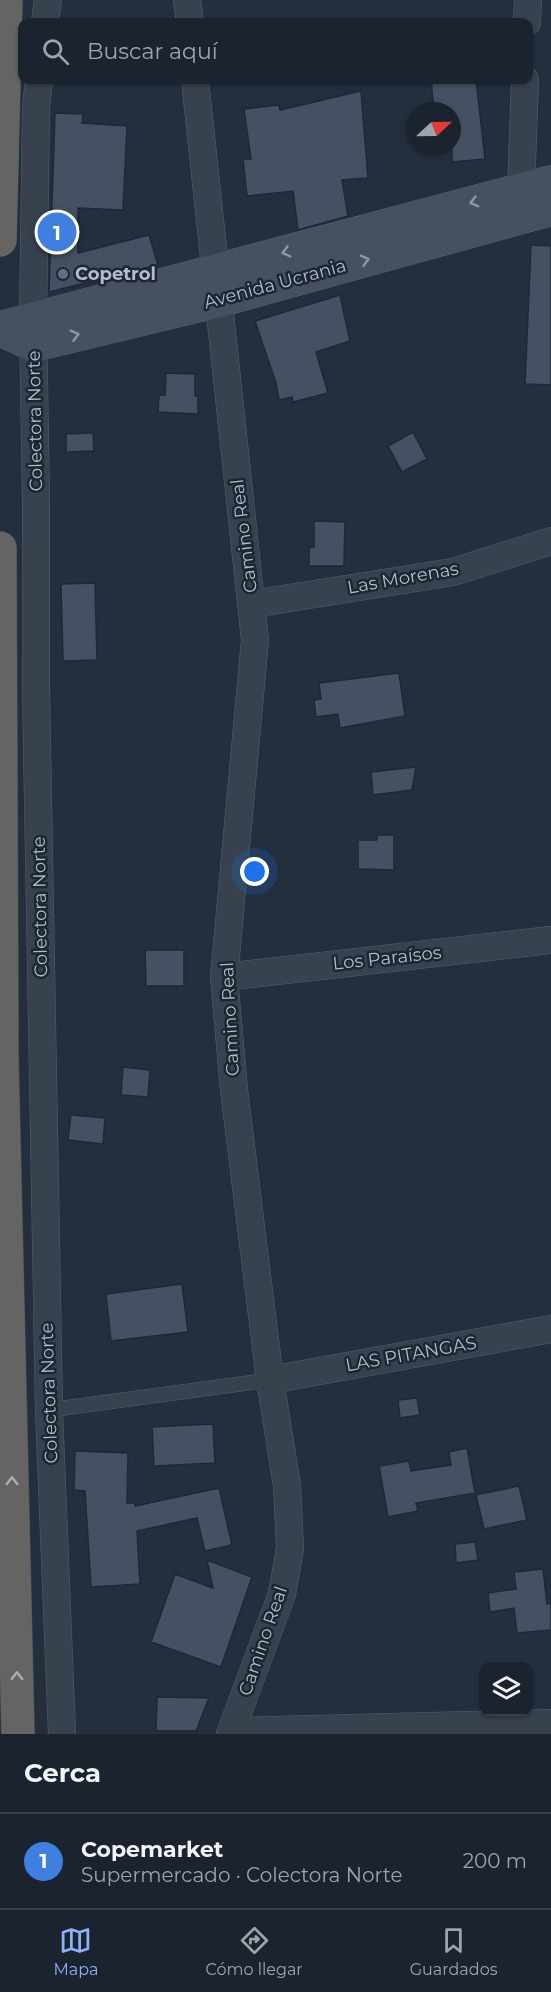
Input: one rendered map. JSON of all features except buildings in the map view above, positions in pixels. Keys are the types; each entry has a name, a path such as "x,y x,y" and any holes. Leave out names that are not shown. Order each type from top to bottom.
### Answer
{"highway":[{"path":"0,240 6,0"},
{"path":"0,548 1,1057 18,1734"}],"main road":[{"name":"Avenida Ucrania","path":"216,286 536,186"},
{"name":"Avenida Ucrania","path":"33,332 216,286 551,209"},
{"path":"0,329 33,332"}],"street":[{"path":"46,18 48,0"},
{"path":"187,0 189,18"},
{"path":"527,18 528,0"},
{"name":"Colectora Norte","path":"39,84 36,108 33,332 36,688 49,1410 62,1734"},
{"name":"Camino Real","path":"195,84 255,640 224,977 234,1090 270,1380 287,1486 290,1548 282,1594 231,1732"},
{"path":"525,84 536,186"},
{"name":"Las Morenas","path":"252,603 453,572 551,541"},
{"name":"Los Paraísos","path":"224,977 551,940"},
{"name":"LAS PITANGAS","path":"270,1380 551,1329"},
{"path":"231,1732 551,1724"}],"lane":[{"path":"49,1410 270,1380"}],"place":[{"name":"Copemarket","path":"57,232"},
{"name":"Copetrol","path":"63,274"}]}
